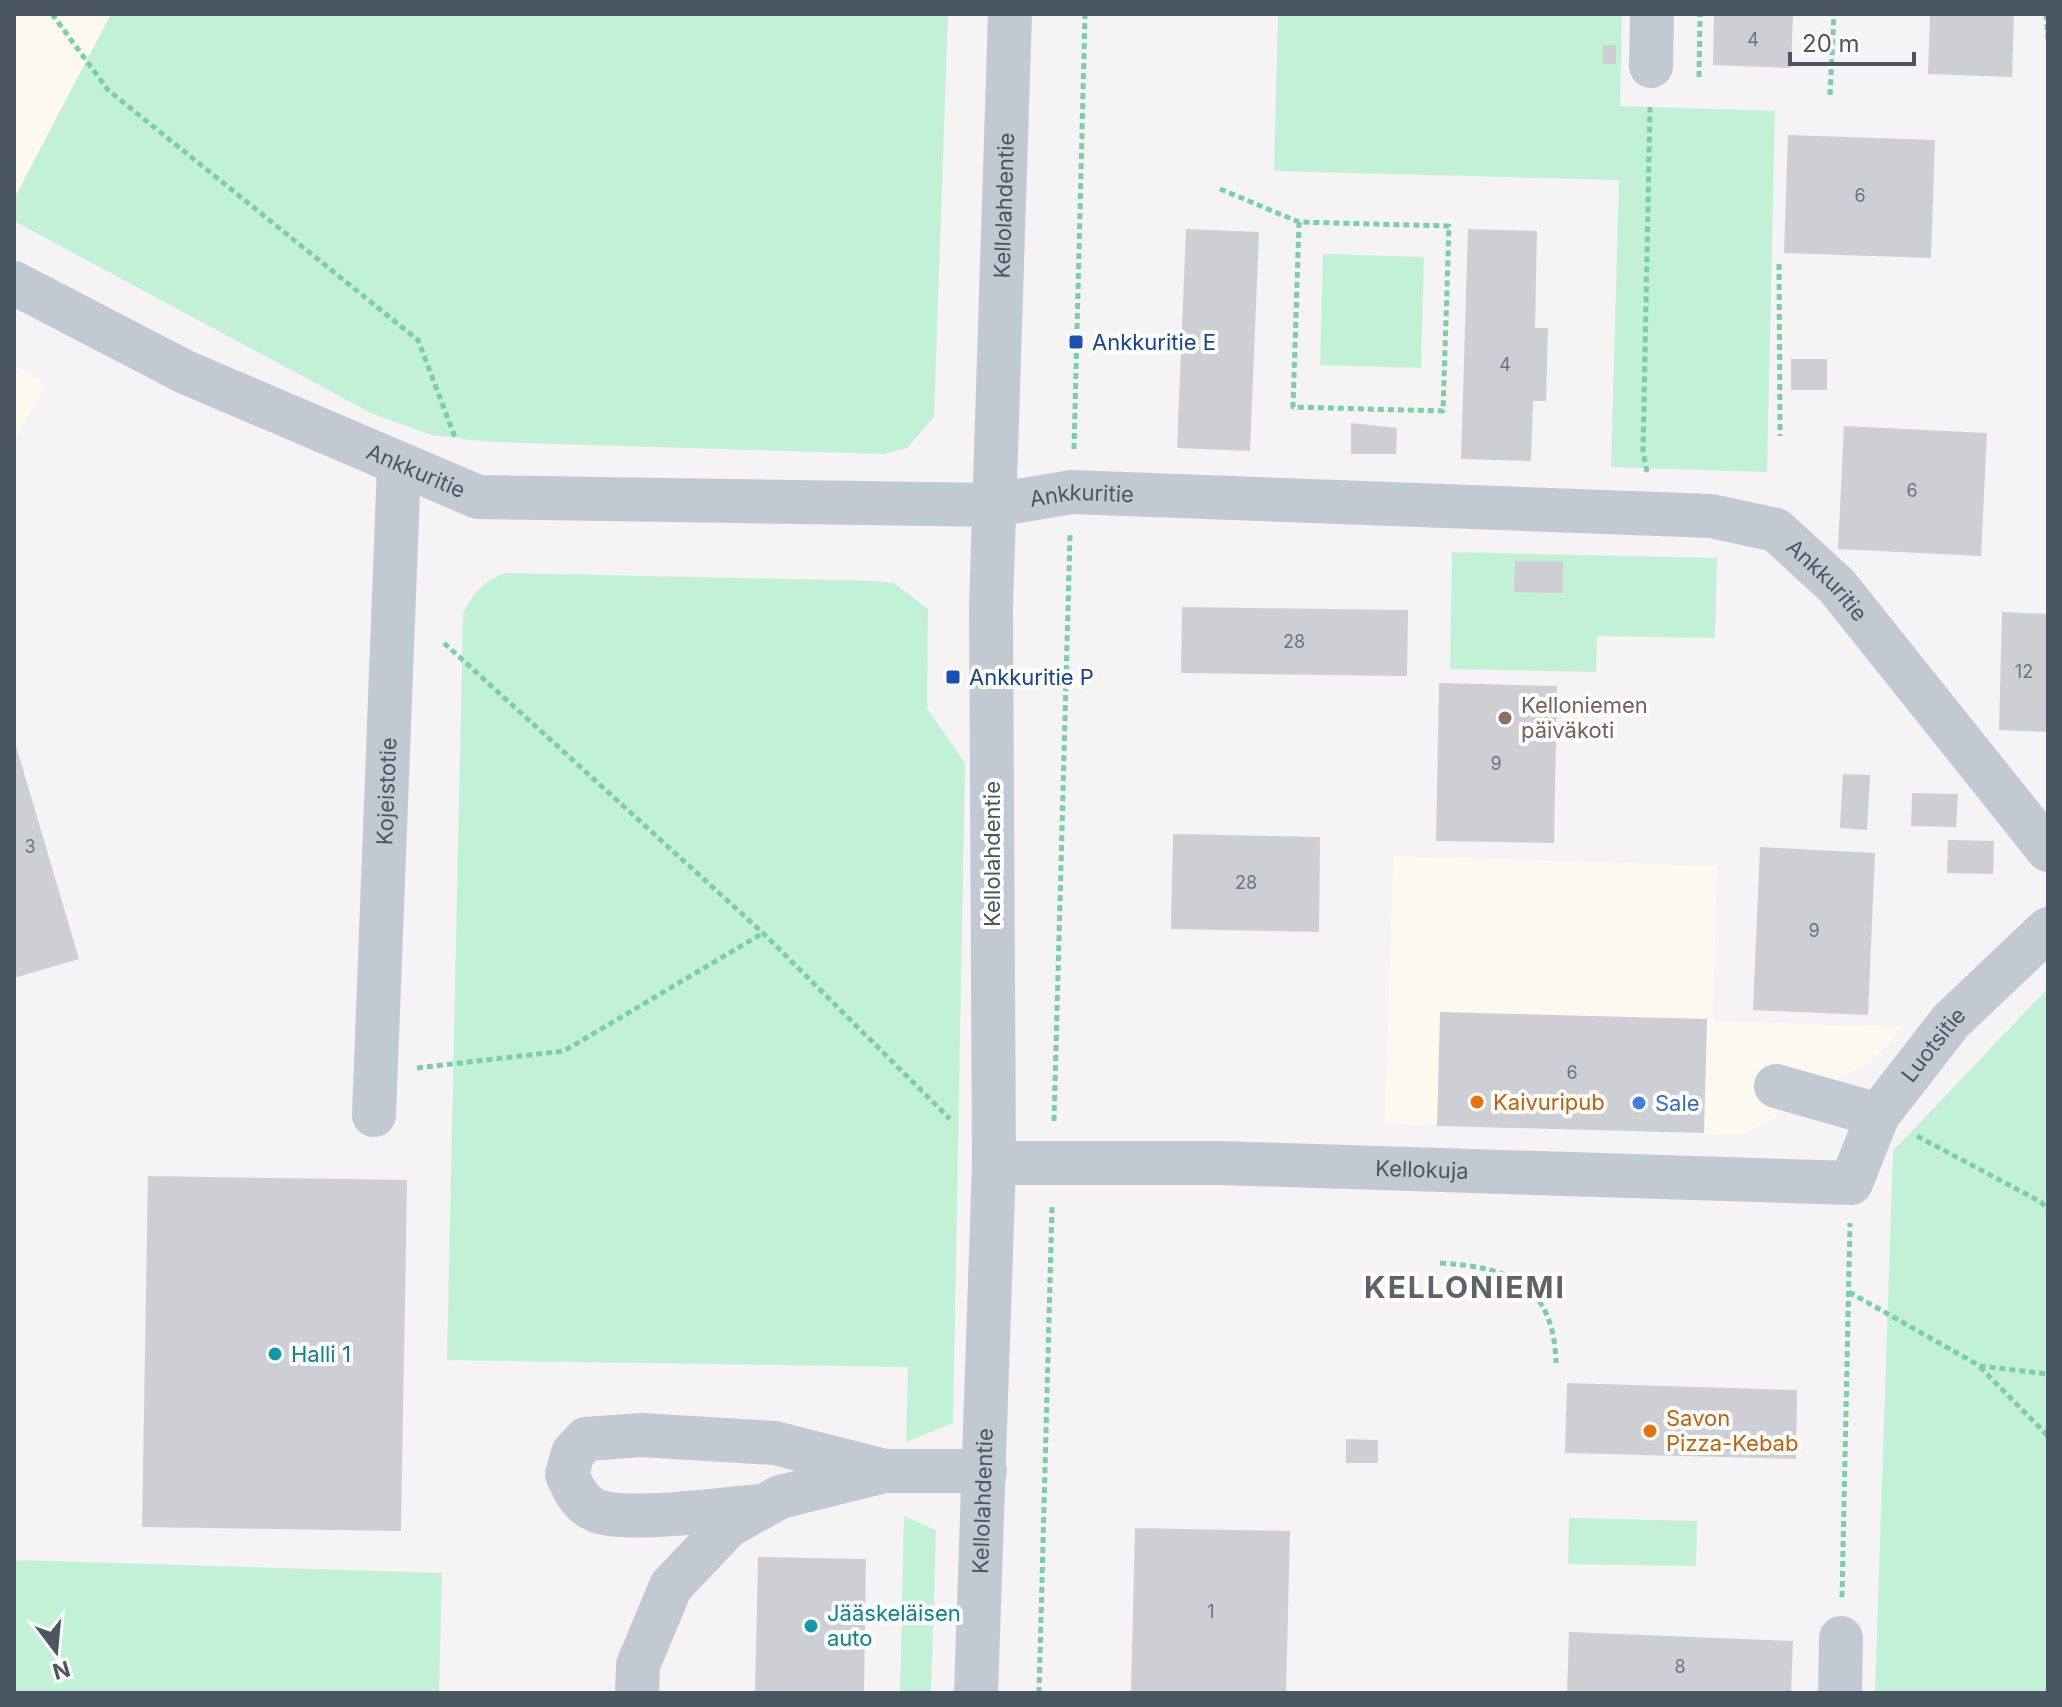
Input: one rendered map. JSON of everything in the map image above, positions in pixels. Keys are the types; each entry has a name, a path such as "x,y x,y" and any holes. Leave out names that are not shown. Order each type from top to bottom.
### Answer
{"street":[{"name":"Kellolahdentie","path":"976,1693 994,1163 991,607 1010,14"},
{"path":"1651,66 1652,14"},
{"name":"Ankkuritie","path":"14,283 185,372 478,497 994,505 1072,492 1711,516 1776,530 1837,586 2048,850"},
{"name":"Kojeistotie","path":"375,1094 399,465"},
{"name":"Luotsitie","path":"1851,1183 1878,1115 1951,1021 2048,929"},
{"path":"1776,1086 1878,1115"},
{"name":"Kellokuja","path":"994,1163 1220,1163 1851,1183"},
{"path":"763,1506 638,1514 599,1512 584,1504 567,1474 573,1453 586,1439 641,1435 775,1443 885,1471"},
{"path":"637,1693 638,1665 671,1586 728,1526 780,1497 885,1471 985,1471"},
{"path":"1840,1693 1841,1638"}],"path":[{"path":"52,14 108,90 418,340 478,497"},
{"path":"1039,1693 1085,14"},
{"path":"1699,77 1700,14"},
{"path":"1830,95 1834,14"},
{"path":"2046,14 2048,40"},
{"path":"1651,66 1643,451 1657,514"},
{"path":"1220,189 1299,222 1449,226 1443,411 1293,407 1299,222"},
{"path":"1779,264 1780,436"},
{"path":"444,643 763,933 994,1163"},
{"path":"375,1094 564,1051 763,933"},
{"path":"1878,1115 2041,1202 2048,1210"},
{"path":"1841,1638 1851,1183"},
{"path":"1440,1263 1482,1266 1514,1278 1541,1303 1555,1332 1556,1363"},
{"path":"1849,1292 1980,1366 2048,1436"},
{"path":"1980,1366 2048,1374"}],"shaded area":[{"path":"14,14 111,14 14,199"},
{"path":"14,366 46,383 14,442"},
{"path":"1393,856 1717,866 1713,1021 1902,1027 1872,1061 1744,1135 1385,1124"}],"green space":[{"path":"111,14 948,14 934,417 907,448 884,454 491,442 431,435 371,413 14,221 14,199"},
{"path":"1278,14 1622,14 1620,106 1775,111 1767,472 1611,467 1619,180 1274,171"},
{"path":"1323,254 1424,257 1421,368 1320,365"},
{"path":"1452,552 1717,558 1715,638 1597,636 1596,672 1450,669"},
{"path":"505,573 879,581 894,583 928,609 927,708 965,763 953,1423 906,1442 908,1367 447,1360 463,613 480,588"},
{"path":"2048,988 2048,1693 1875,1693 1893,1151"},
{"path":"904,1516 936,1530 931,1693 900,1693"},
{"path":"1569,1518 1697,1521 1696,1566 1568,1564"},
{"path":"14,1560 442,1573 439,1693 14,1693"}],"building":[{"path":"1714,14 1793,14 1791,68 1713,65"},
{"path":"1930,14 2014,14 2012,77 1928,74"},
{"path":"1603,45 1616,45 1616,64 1603,64"},
{"path":"1788,135 1935,140 1931,258 1784,253"},
{"path":"1186,229 1259,232 1250,451 1177,448"},
{"path":"1468,229 1537,231 1535,328 1548,328 1546,401 1533,401 1531,461 1461,459"},
{"path":"1791,359 1827,359 1827,390 1791,390"},
{"path":"1351,423 1397,428 1396,454 1351,454"},
{"path":"1844,426 1987,433 1981,556 1838,549"},
{"path":"1515,561 1563,561 1563,593 1514,592"},
{"path":"1182,607 1408,610 1407,676 1181,673"},
{"path":"2002,612 2048,614 2048,732 1999,730"},
{"path":"1439,683 1557,686 1554,843 1436,841"},
{"path":"14,739 79,959 14,978"},
{"path":"1843,774 1870,775 1867,830 1840,828"},
{"path":"1912,793 1958,794 1956,827 1911,826"},
{"path":"1173,834 1320,837 1319,932 1171,929"},
{"path":"1948,840 1994,841 1993,874 1947,873"},
{"path":"1760,847 1875,853 1868,1015 1753,1010"},
{"path":"1440,1012 1707,1019 1704,1133 1437,1126"},
{"name":"Halli 1","path":"148,1176 407,1180 401,1531 142,1527"},
{"path":"1567,1383 1797,1390 1796,1459 1565,1453"},
{"path":"1346,1439 1378,1440 1378,1463 1346,1463"},
{"path":"1135,1528 1290,1531 1286,1693 1131,1693"},
{"name":"Jääskeläisen auto","path":"758,1557 866,1559 864,1693 755,1693"},
{"path":"1569,1632 1793,1641 1791,1693 1567,1693"}],"place":[{"name":"Ankkuritie E","path":"1076,342"},
{"name":"Ankkuritie P","path":"953,677"},
{"name":"Kelloniemen päiväkoti","path":"1505,718"},
{"name":"Kaivuripub","path":"1477,1102"},
{"name":"Sale","path":"1639,1103"},
{"name":"Halli 1","path":"275,1354"},
{"name":"Savon Pizza-Kebab","path":"1650,1431"},
{"name":"Jääskeläisen auto","path":"811,1626"}],"district":[{"name":"KELLONIEMI","path":"1465,1288"}]}
